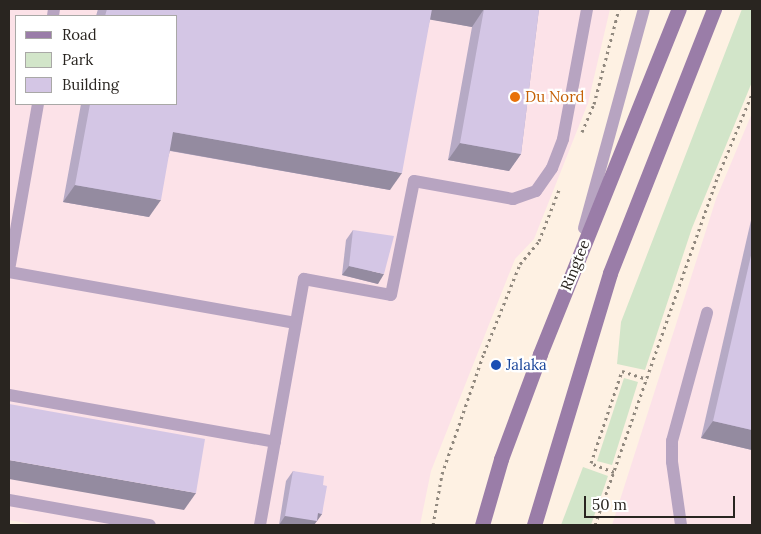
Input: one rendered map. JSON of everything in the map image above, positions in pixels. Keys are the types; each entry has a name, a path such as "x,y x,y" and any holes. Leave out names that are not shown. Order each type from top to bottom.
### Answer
{"main road":[{"name":"Ringtee","path":"482,525 501,459 572,269 679,9"},
{"path":"534,525 610,273 714,9"}],"lane":[{"path":"260,525 304,279 391,295 414,181 512,199 536,190 552,168 563,139 587,9"},
{"path":"572,269 644,9"},
{"path":"38,105 9,271 296,323"},
{"path":"681,525 672,462 672,441 707,313"},
{"path":"9,395 275,442"},
{"path":"9,500 150,525"}],"path":[{"path":"579,140 594,104 619,9"},
{"path":"595,525 718,176 752,94"},
{"path":"433,525 442,474 484,353 520,264 538,240 564,177"},
{"path":"614,472 591,463 622,371 647,379"}],"shaded area":[{"path":"9,9 610,9 588,103 534,239 515,259 431,471 420,525 38,525 9,520"},
{"path":"752,113 752,525 612,525 716,199"}],"green space":[{"path":"742,9 752,9 752,82 692,228 645,370 617,364 621,322"},
{"path":"624,378 638,382 612,465 597,461"},
{"path":"583,467 608,476 591,525 561,525"}],"building":[{"path":"107,9 432,9 402,173 173,132 161,200 75,185 90,105 178,105 178,15 105,15"},
{"path":"484,9 539,9 521,154 460,143"},
{"path":"353,230 394,236 384,274 349,266"},
{"path":"752,251 752,430 713,421"},
{"path":"9,404 205,439 196,493 9,460"},
{"path":"293,471 324,476 323,485 327,486 322,514 318,513 317,521 285,516"}],"place":[{"name":"Du Nord","path":"515,97"},
{"name":"Jalaka","path":"496,365"}]}
